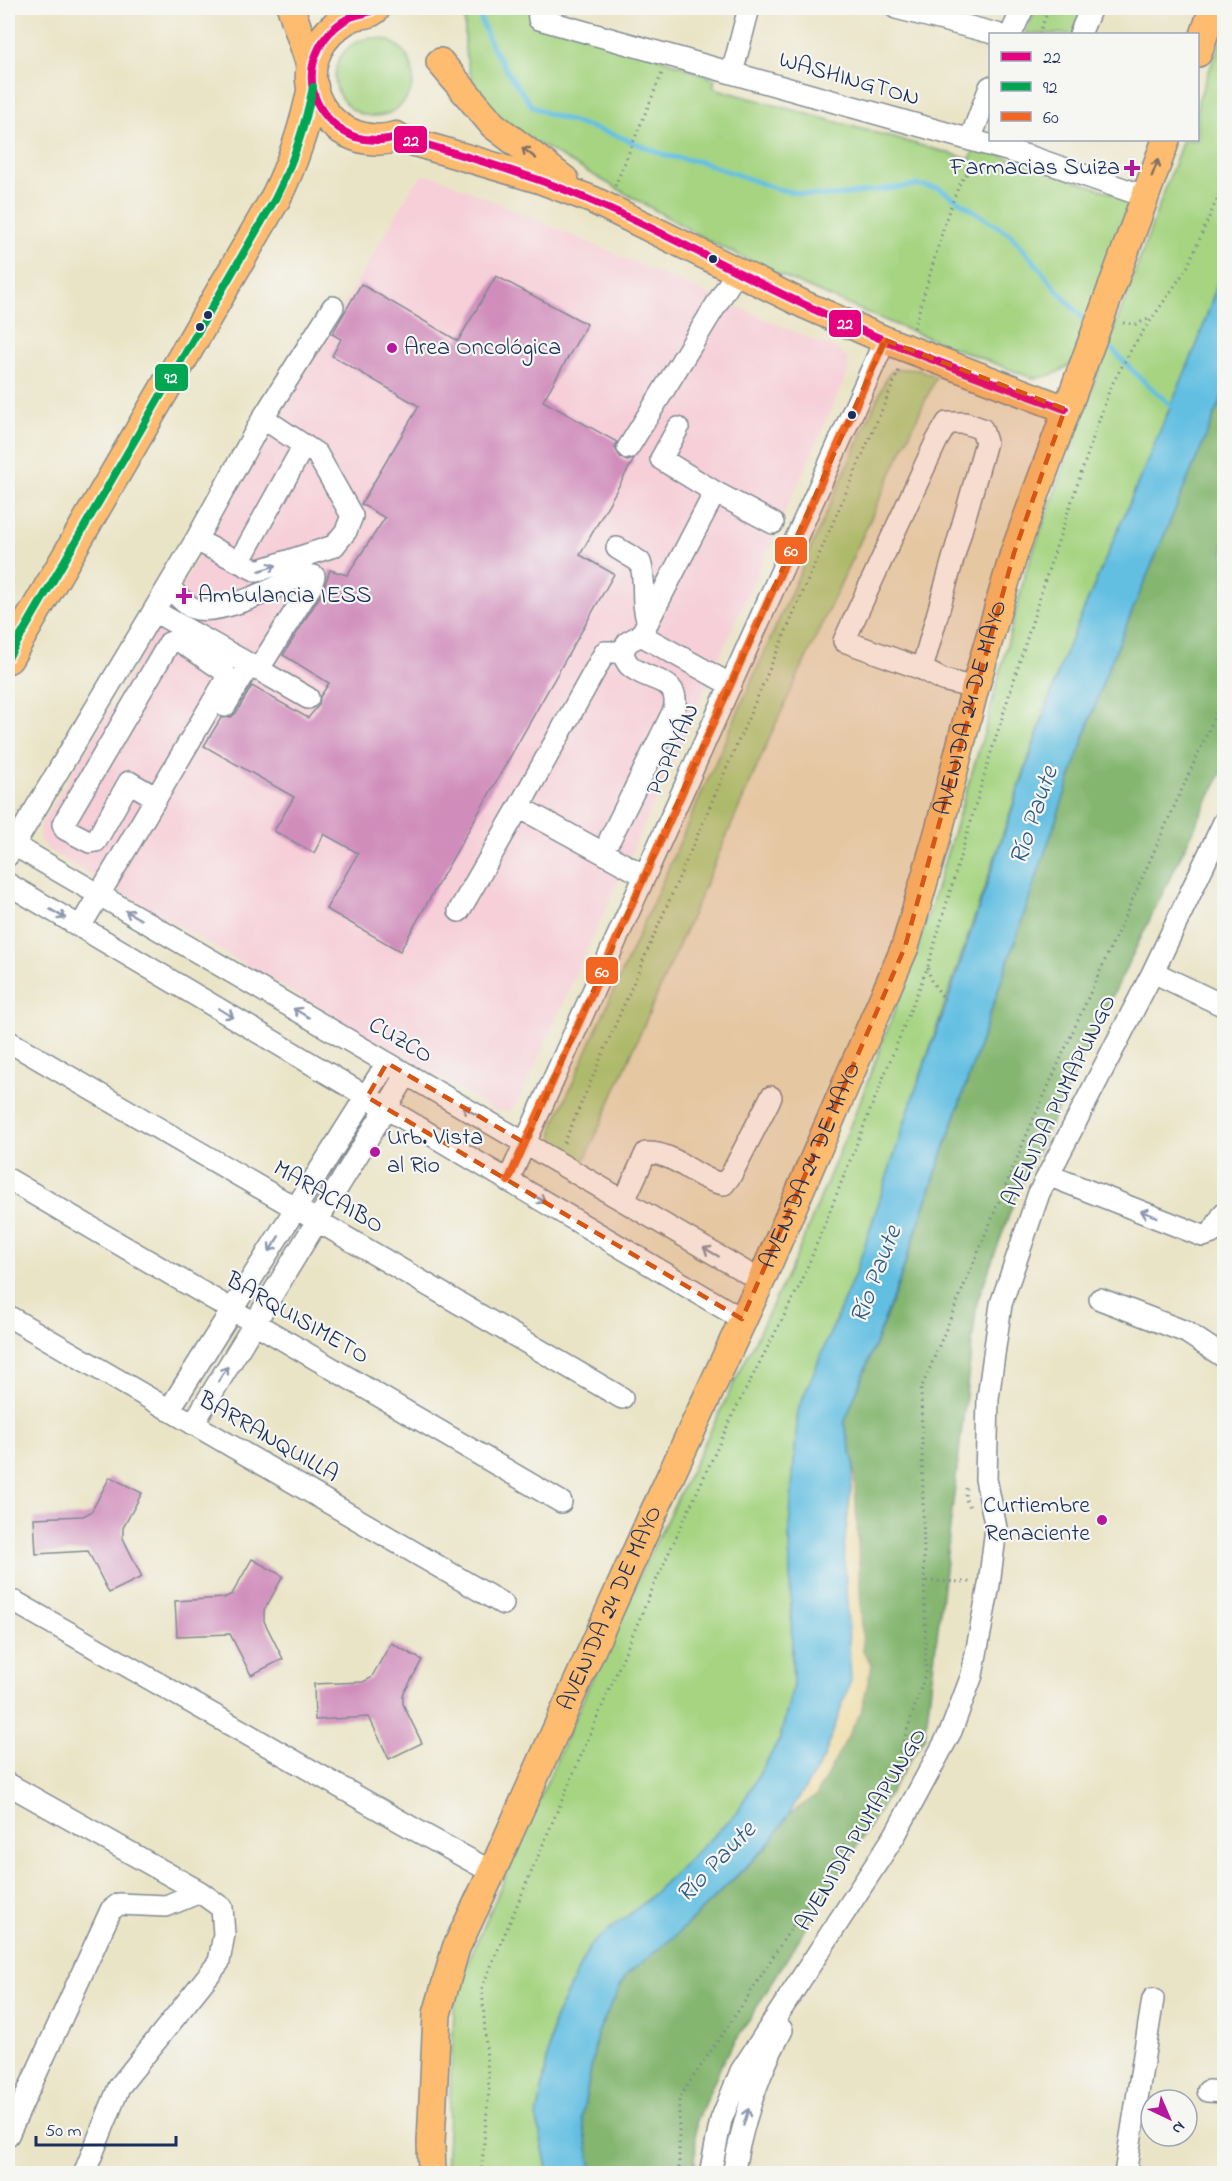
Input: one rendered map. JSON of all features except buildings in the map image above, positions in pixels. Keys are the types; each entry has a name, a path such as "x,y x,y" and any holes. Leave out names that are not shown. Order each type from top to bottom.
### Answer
{"highway":[{"path":"8,658 275,199 303,132 314,61 321,42 335,27 352,16 370,10"},
{"path":"312,79 318,103 339,129 370,140 396,137"}],"main road":[{"path":"291,8 312,79"},
{"path":"1199,47 1213,8"},
{"path":"440,62 493,125 600,203"},
{"path":"396,137 538,179 600,203 805,305 896,344 1065,409"},
{"name":"AVENIDA 24 DE MAYO","path":"432,2174 431,2143 437,2014 456,1948 761,1281 904,947 940,826 975,688 1014,553 1065,409 1166,141"}],"street":[{"path":"732,73 749,8"},
{"path":"896,8 993,33"},
{"path":"1011,33 1023,8"},
{"path":"1080,33 1091,8"},
{"name":"WASHINGTON","path":"539,13 669,55 979,142 1032,148 1144,196"},
{"path":"979,142 989,92"},
{"path":"628,448 737,272"},
{"path":"11,850 169,587 262,418 333,308"},
{"name":"POPAYÁN","path":"508,1181 731,685 896,344"},
{"path":"196,540 257,571 334,546 346,531 352,516 317,454 262,418"},
{"path":"922,669 986,442 982,429 965,423 947,423 936,442 844,641 922,669 943,680 975,688"},
{"path":"678,428 661,459 715,492 773,523"},
{"path":"239,562 304,445"},
{"path":"622,652 628,642 645,628 715,492"},
{"path":"617,548 640,562 645,590 643,610 645,628"},
{"path":"169,587 192,608 212,610 267,592 303,574 314,576 311,586 253,667 247,669 220,716"},
{"path":"154,611 308,698"},
{"path":"645,628 731,685"},
{"path":"80,927 224,683 226,676 223,670 178,640 169,643 63,824 65,829 90,842 96,841 129,782"},
{"path":"459,911 605,652 622,652"},
{"path":"610,839 674,710 677,698 673,688 628,665 622,652"},
{"path":"98,765 155,797"},
{"path":"519,807 645,876"},
{"name":"AVENIDA PUMAPUNGO","path":"710,2174 722,2120 741,2072 895,1834 956,1720 972,1675 989,1586 996,1528 986,1479 988,1398 1001,1304 1039,1193 1152,972 1222,813"},
{"name":"CUZCO","path":"11,850 99,895 761,1281"},
{"path":"8,884 742,1320"},
{"path":"1152,972 1224,1006"},
{"name":"MARACAIBO","path":"8,1041 622,1398"},
{"path":"170,1410 387,1063"},
{"path":"193,1424 407,1074"},
{"path":"624,1201 646,1153 658,1152 712,1182 724,1184 731,1175 771,1097"},
{"path":"1048,1175 1203,1236 1212,1233 1224,1213"},
{"name":"BARQUISIMETO","path":"8,1179 561,1502"},
{"path":"1100,1299 1185,1332 1224,1357"},
{"name":"BARRANQUILLA","path":"8,1316 503,1604"},
{"path":"15,1602 492,1872"},
{"path":"8,1784 200,1892 222,1908 224,1934 219,1962 119,2087 84,2174"},
{"path":"733,2174 738,2142 752,2097 772,2048 895,1834"},
{"path":"8,2134 111,1910 119,1904 166,1906 200,1892"},
{"path":"1125,2174 1153,1999"}],"path":[{"path":"1039,33 1049,8"},
{"path":"600,203 628,156 669,55"},
{"path":"556,1161 871,437 896,344 960,183 979,142"},
{"path":"1110,388 1135,343 1186,268 1224,183"},
{"path":"1099,321 1136,324 1153,317"},
{"path":"1222,813 1224,794"},
{"path":"928,966 931,980 944,999"},
{"path":"966,1487 965,1498 971,1508"},
{"path":"926,1581 977,1583 989,1586"},
{"path":"680,2174 679,2098 747,1998 898,1758"}],"highlighted area":[{"path":"885,340 1065,409 1014,553 905,947 742,1319 367,1097 387,1063 525,1143"}],"shaded area":[{"path":"423,175 435,176 839,351 848,359 848,372 654,803 518,1102 509,1111 497,1111 48,850 39,839 40,827 413,186"}],"green space":[{"path":"470,8 530,8 715,79 713,86 717,89 970,159 976,147 1130,199 1074,361 1055,374 1032,378 901,327 802,285 711,242 500,122 475,89 469,69 465,50 465,20"},
{"path":"1036,8 1085,8 1074,33 1025,33"},
{"path":"1224,31 1224,264 1198,342 1062,661 914,1094 857,1269 798,1410 789,1530 793,1686 780,1739 736,1814 645,1902 590,1945 554,2020 537,2119 548,2173 446,2174 455,1992 619,1617 796,1257 859,1104 916,954 985,730 1026,571 1183,141 1199,141 1199,98"},
{"path":"374,38 389,41 406,55 413,77 410,92 396,109 374,116 359,113 342,99 335,77 338,62 352,45"},
{"path":"920,370 936,377 773,730 582,1163 559,1150 554,1141 553,1127 887,377 892,371"},
{"path":"1224,393 1224,767 1019,1188 977,1302 925,1736 722,2063 696,2123 695,2173 593,2173 582,2118 597,2034 626,1975 675,1936 768,1846 854,1463 844,1424 896,1291 1105,676"}],"sand":[{"path":"854,1463 863,1651 872,1665 861,1712 816,1796 789,1814 806,1773 840,1488"}],"water":[{"name":"Río Paute","path":"1224,264 1224,393 1105,676 898,1284 844,1424 854,1463 844,1549 851,1680 824,1758 771,1842 675,1936 626,1975 597,2034 582,2118 593,2173 548,2173 537,2119 554,2020 590,1945 645,1902 736,1814 780,1739 793,1686 789,1530 798,1410 857,1269 914,1094 1062,661 1198,342"}],"waterway":[{"path":"479,8 491,45 532,106 548,114 618,136 667,156 702,162 777,189 808,195 834,196 917,185 939,188 1011,235 1088,324"},
{"path":"1101,338 1139,377 1174,408"}],"transit line":[{"name":"22","path":"375,8 370,12 349,18 329,33 316,54 313,65 313,90 317,102 328,118 343,131 355,137 367,139 384,140 397,137 407,139 553,185 626,216 837,320 934,360 1065,409"},
{"name":"92","path":"8,658 275,199 298,144 313,87"},
{"name":"60","path":"508,1181 885,340"}],"place":[{"name":"Farmacias Suiza","path":"1132,168"},
{"name":"Area Oncológica","path":"392,348"},
{"name":"Ambulancia IESS","path":"184,596"},
{"name":"Urb. Vista al Rio","path":"375,1152"},
{"name":"Curtiembre Renaciente","path":"1102,1520"}]}
